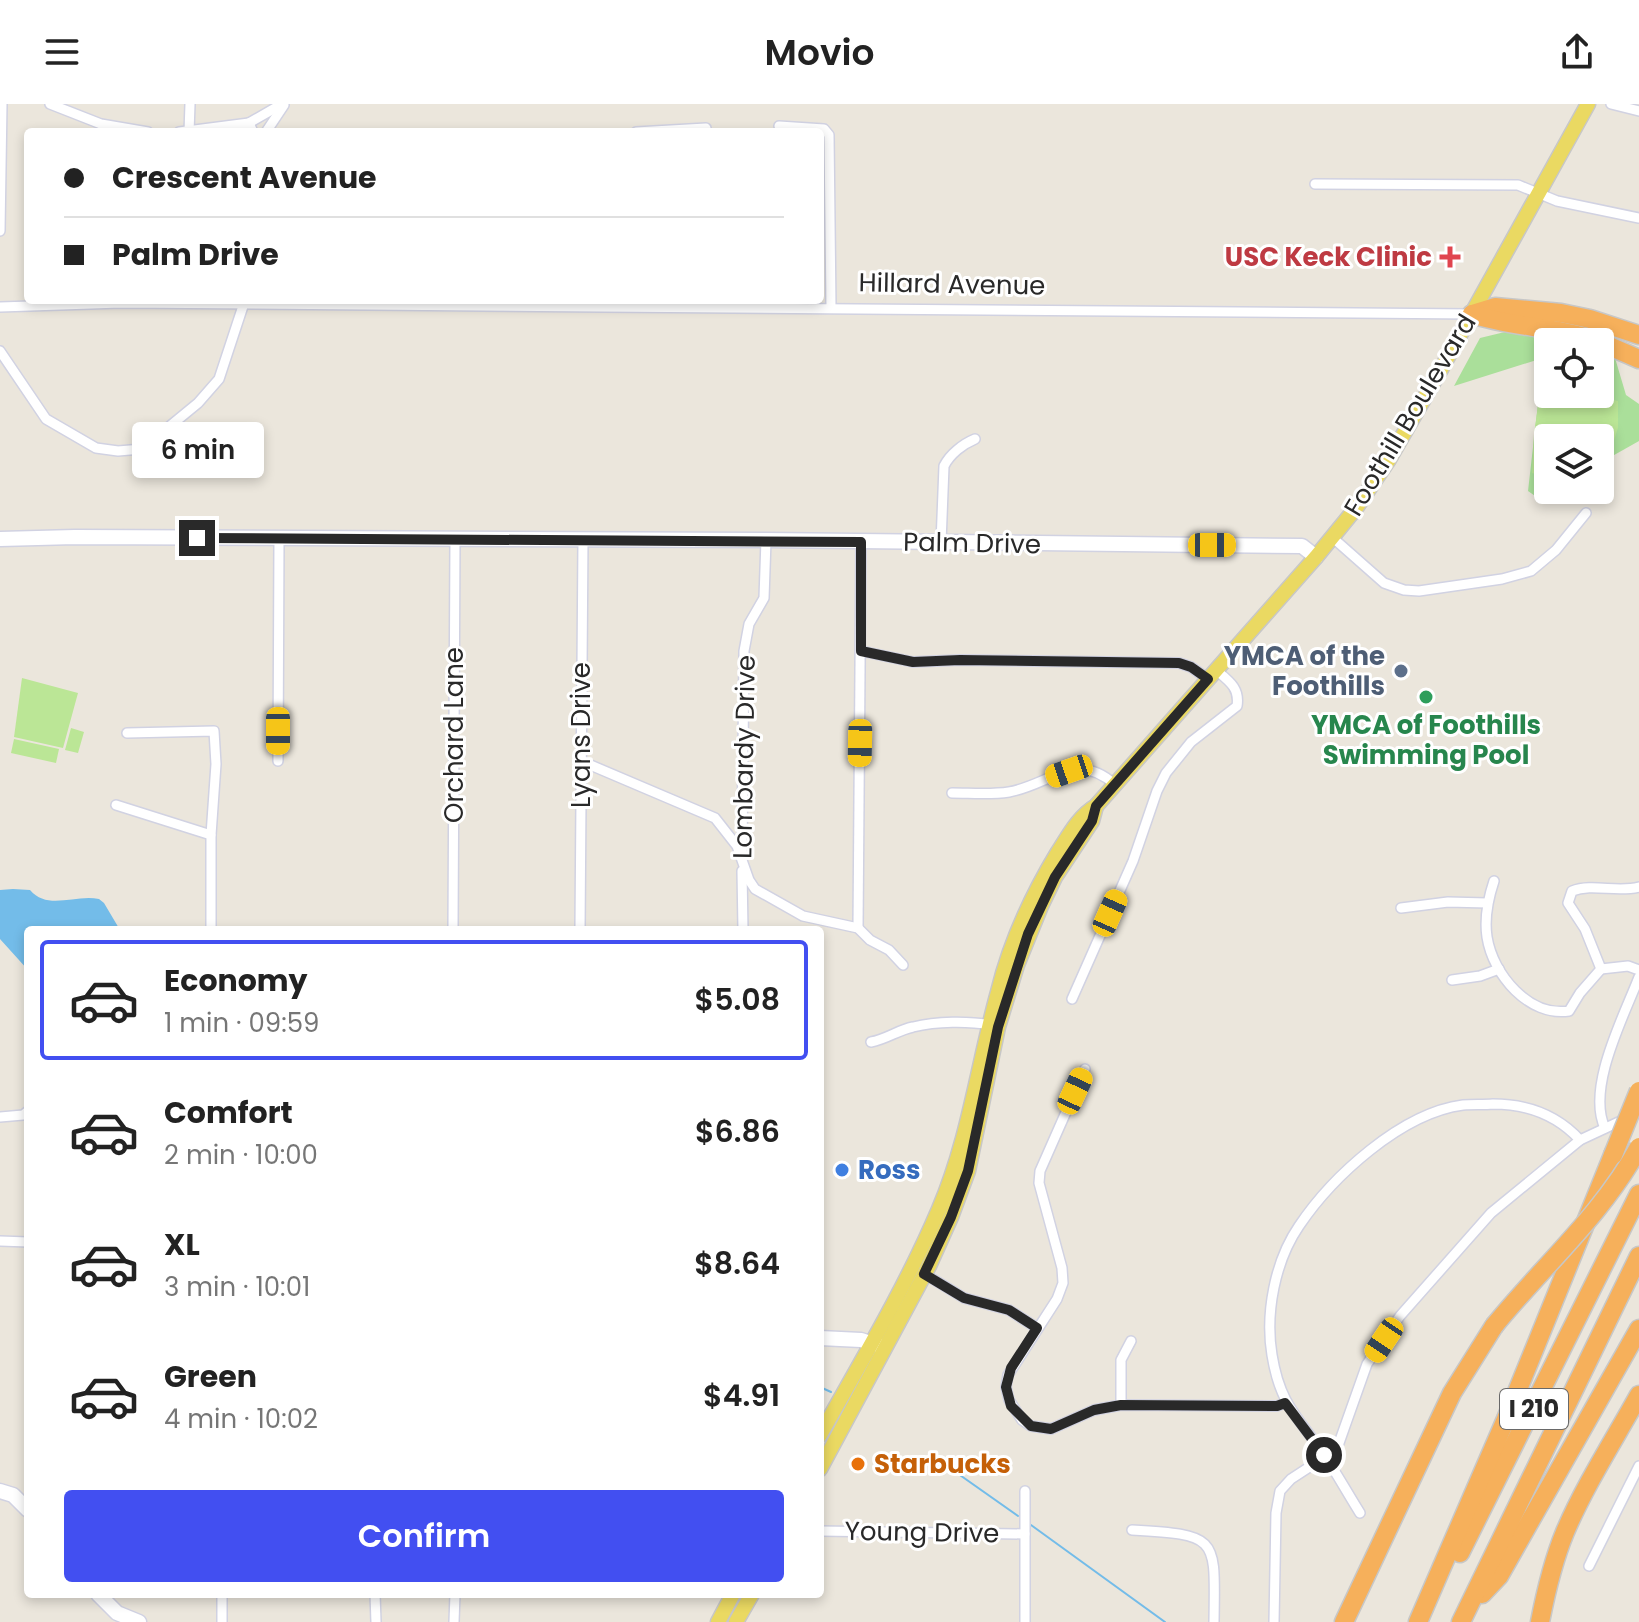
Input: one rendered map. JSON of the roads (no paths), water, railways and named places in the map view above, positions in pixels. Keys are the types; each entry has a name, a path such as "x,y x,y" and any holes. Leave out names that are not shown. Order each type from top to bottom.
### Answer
{"highway":[{"name":"Hillard Avenue","path":"1472,314 1495,307 1561,313 1639,335"},
{"name":"Hillard Avenue","path":"1472,314 1489,320 1545,328"},
{"name":"Hillard Avenue","path":"1614,348 1639,359"},
{"path":"1418,1622 1506,1419 1639,1091"},
{"path":"1344,1622 1452,1393 1494,1326 1600,1204 1639,1147"},
{"name":"I 210","path":"1425,1622 1639,1194"},
{"name":"I 210","path":"1465,1614 1639,1256"},
{"path":"1465,1614 1499,1576 1639,1329"},
{"path":"1540,1622 1555,1560 1577,1505 1639,1395"}],"main road":[{"name":"Foothill Boulevard","path":"824,1429 877,1345 961,1193 1007,961 1034,897 1070,833 1333,538 1388,461 1588,104"},
{"name":"Foothill Boulevard","path":"824,1460 877,1345"},
{"path":"718,1622 731,1598"},
{"path":"736,1622 750,1598"}],"street":[{"path":"0,231 2,104"},
{"path":"50,104 101,124 124,128"},
{"path":"189,128 190,104"},
{"path":"251,128 283,104"},
{"path":"268,128 283,104"},
{"path":"1611,104 1639,111"},
{"path":"779,126 809,128"},
{"path":"824,129 829,135 831,308"},
{"path":"1315,184 1518,185 1557,201 1639,218"},
{"name":"Hillard Avenue","path":"0,307 91,304"},
{"path":"0,351 46,419 56,426 96,448 118,451 142,449 198,403 219,379 245,304"},
{"name":"Hillard Avenue","path":"654,304 1472,314"},
{"path":"941,543 944,466 947,459 975,439"},
{"path":"1333,538 1384,583 1419,591 1531,571 1556,550 1586,513"},
{"name":"Palm Drive","path":"0,539 583,539 1302,546 1316,557"},
{"path":"278,761 279,539"},
{"name":"Orchard Lane","path":"453,926 455,539"},
{"name":"Lyans Drive","path":"580,926 583,539"},
{"name":"Lombardy Drive","path":"743,926 744,651 749,624 764,598 766,540"},
{"path":"858,928 861,542"},
{"path":"861,651 924,663 960,660 1179,663 1235,686 1237,706 1191,742 1166,773 1133,861 1072,999"},
{"path":"127,733 214,731 216,764 211,835 211,926"},
{"path":"581,761 715,818 732,837 752,884 779,904 803,916 858,928 870,940 889,950 903,965"},
{"path":"952,793 1010,792 1069,771 1089,769 1103,774 1114,784"},
{"path":"116,805 211,835"},
{"path":"1494,881 1487,903 1487,938 1499,969 1527,1001 1544,1010 1569,1011 1601,969 1628,966 1639,970"},
{"path":"1601,969 1585,929 1568,903 1572,891 1587,888 1623,891 1639,887"},
{"path":"1401,908 1448,902 1487,903"},
{"path":"1452,980 1480,976 1499,969"},
{"path":"1605,1128 1600,1110 1605,1065 1639,977"},
{"path":"871,1042 924,1025 994,1026"},
{"path":"1085,1069 1040,1171 1042,1198 1062,1268 1063,1283 1057,1299 1011,1368 1007,1382 1011,1406 1031,1426 1051,1429 1094,1410 1121,1405 1277,1406 1285,1403"},
{"path":"1360,1513 1324,1455 1285,1403 1271,1353 1272,1297 1277,1276 1298,1227 1328,1189 1355,1162 1404,1128 1461,1105 1511,1104 1529,1109 1554,1118 1580,1140"},
{"path":"1274,1622 1276,1513 1280,1491 1339,1443 1367,1364 1400,1316 1491,1213 1580,1140 1639,1113"},
{"path":"0,1117 24,1114"},
{"path":"0,1241 24,1242"},
{"path":"918,1270 964,1298 1009,1310 1037,1328"},
{"path":"824,1338 877,1345"},
{"path":"1121,1405 1121,1360 1131,1341"},
{"path":"1589,1566 1639,1466"},
{"path":"0,1491 13,1495 24,1506"},
{"path":"1025,1491 1025,1622"},
{"path":"1132,1530 1184,1533 1205,1542 1215,1567 1214,1622"},
{"name":"Young Drive","path":"824,1531 1025,1534"},
{"path":"102,1598 117,1613 139,1622"},
{"path":"222,1598 222,1622"},
{"path":"375,1598 376,1622"},
{"path":"454,1622 455,1598"}],"water":[{"path":"0,890 30,890 45,900 53,901 99,899 118,926 24,926 24,966 0,939"}],"waterway":[{"path":"824,1389 831,1392"},
{"path":"930,1454 1018,1516"},
{"path":"1031,1525 1165,1622"}],"place":[{"name":"USC Keck Clinic","path":"1450,257"},
{"name":"YMCA of the Foothills","path":"1401,671"},
{"name":"YMCA of Foothills Swimming Pool","path":"1426,697"},
{"name":"Ross","path":"842,1170"},
{"name":"Starbucks","path":"858,1464"}]}
